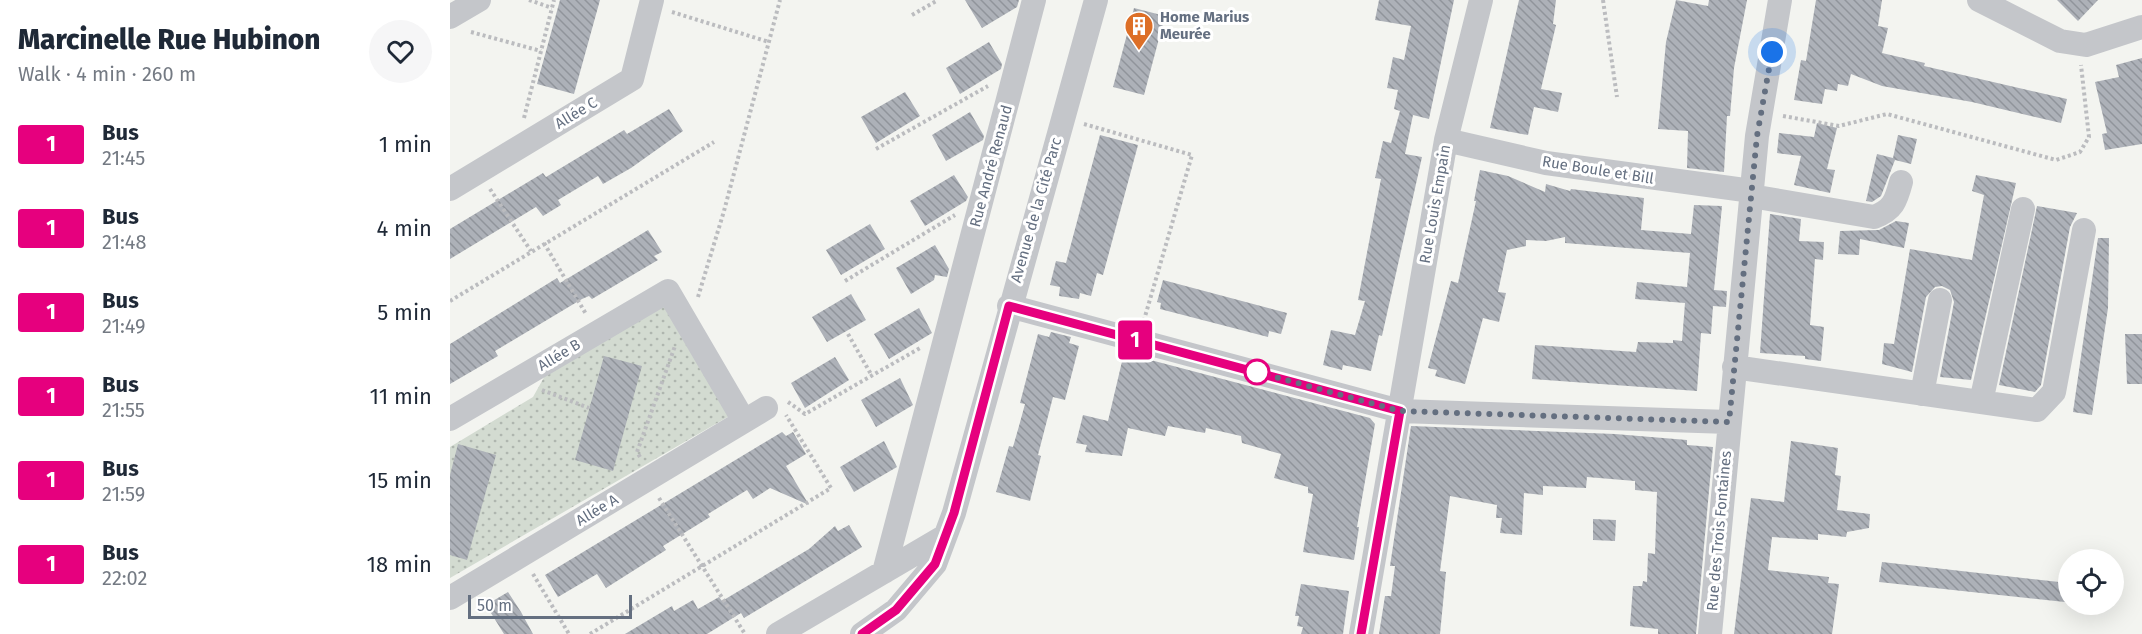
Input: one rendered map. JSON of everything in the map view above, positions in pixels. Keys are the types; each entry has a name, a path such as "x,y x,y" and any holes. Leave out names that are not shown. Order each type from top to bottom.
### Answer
{"street":[{"path":"456,23 479,0"},
{"name":"Rue André Renaud","path":"947,333 1034,0"},
{"name":"Avenue de la Cité Parc","path":"862,634 896,610 935,564 954,513 1009,306 1096,0"},
{"name":"Rue Louis Empain","path":"1361,634 1446,140 1481,0"},
{"name":"Rue des Trois Fontaines","path":"1710,634 1752,194 1761,113 1780,0"},
{"path":"1979,0 2060,41 2079,44 2095,43 2142,27"},
{"name":"Allée C","path":"450,189 632,79 651,3"},
{"name":"Rue Boule et Bill","path":"1446,140 1546,164 1752,194 1874,217 1888,212 1896,201 1901,182"},
{"path":"1981,402 2023,209"},
{"path":"1734,367 2037,410 2054,392 2084,230"},
{"name":"Allée B","path":"450,419 668,291 687,323"},
{"path":"1922,394 1940,300"},
{"path":"1009,306 1400,411 1729,422"},
{"path":"687,323 744,421"},
{"path":"884,572 947,333"},
{"name":"Allée A","path":"450,598 772,405"},
{"path":"778,634 945,536"}],"path":[{"path":"530,0 552,8"},
{"path":"524,119 554,0"},
{"path":"745,634 702,566 637,452 687,323 724,211 780,0"},
{"path":"912,15 938,0"},
{"path":"1603,0 1617,96"},
{"path":"651,3 769,42"},
{"path":"456,23 541,51"},
{"path":"1761,113 1839,126 1887,114 2056,160 2080,152 2089,137 2079,44"},
{"path":"876,149 1016,70"},
{"path":"1082,123 1192,155 1144,321"},
{"path":"450,301 714,142"},
{"path":"479,172 531,251"},
{"path":"845,281 982,200"},
{"path":"544,243 597,332"},
{"path":"591,634 831,488 772,405 783,399 805,414 947,333"},
{"path":"849,334 872,376"},
{"path":"531,372 543,392 589,408"},
{"path":"522,555 569,634"}],"shaded area":[{"path":"660,303 680,312 738,411 450,578 450,447 533,397 547,372"}],"building":[{"path":"560,0 600,0 574,94 537,84"},
{"path":"965,0 1019,0 1017,7 982,28"},
{"path":"1379,0 1454,0 1429,119 1413,115 1405,154 1422,157 1382,336 1379,335 1371,371 1343,365 1342,370 1323,365 1331,330 1355,335 1365,301 1358,300 1381,179 1375,178 1383,141 1391,143 1400,111 1394,109 1398,90 1387,88 1393,57 1404,60 1411,26 1375,20"},
{"path":"1519,0 1556,0 1553,24 1556,25 1541,89 1562,93 1558,112 1534,107 1528,135 1490,128"},
{"path":"1676,0 1708,6 1709,0 1747,0 1734,68 1730,116 1727,116 1724,172 1687,168 1688,131 1658,129 1666,42"},
{"path":"1816,0 1882,0 1878,26 1888,28 1882,53 1925,63 1924,66 2067,99 2061,123 1972,102 1882,86 1851,74 1848,86 1838,84 1837,91 1825,89 1822,104 1794,100 1801,60 1806,61"},
{"path":"2057,0 2098,0 2078,21"},
{"name":"Home Marius Meurée","path":"1134,8 1165,16 1144,95 1113,87"},
{"path":"989,42 1002,64 1001,69 960,94 946,68"},
{"path":"2142,58 2142,144 2105,150 2102,134 2107,133 2095,82 2119,77 2116,65"},
{"path":"905,92 920,116 876,143 861,117"},
{"path":"669,109 683,131 631,168 603,184 598,176 558,200 561,205 543,216 536,207 450,259 450,229 543,173 546,177 624,130 627,134"},
{"path":"970,112 984,136 983,140 946,161 932,135"},
{"path":"1817,123 1837,128 1827,169 1835,170 1830,193 1794,185 1801,156 1777,153 1779,133 1814,137"},
{"path":"1100,135 1138,145 1103,275 1097,273 1091,296 1080,293 1079,299 1059,296 1060,287 1050,285 1056,261 1066,263"},
{"path":"1898,135 1917,139 1911,164 1895,160 1881,196 1872,202 1866,201 1877,154 1893,158"},
{"path":"1480,170 1508,176 1545,192 1546,184 1570,191 1571,189 1644,198 1641,230 1691,234 1694,205 1722,206 1714,290 1727,291 1726,307 1713,306 1711,334 1701,333 1697,391 1532,379 1535,345 1636,352 1638,342 1682,341 1685,303 1635,299 1637,282 1687,287 1690,253 1565,243 1565,237 1546,241 1526,240 1526,246 1507,250 1498,292 1506,293 1499,322 1483,318 1465,384 1435,376 1437,370 1428,368 1451,281 1458,283 1476,201 1474,201"},
{"path":"954,175 968,197 966,201 925,226 910,201"},
{"path":"1976,175 2016,183 1971,380 1940,377 1954,302 1950,290 1942,286 1935,287 1926,297 1912,372 1882,364 1884,343 1894,344 1910,249 1972,260 1984,195 1972,191"},
{"path":"2037,206 2077,213 2070,227 2041,385 2035,392 1999,385"},
{"path":"1770,214 1801,219 1799,241 1824,242 1823,260 1815,259 1810,325 1824,327 1821,361 1805,359 1805,356 1760,353"},
{"path":"1896,221 1909,223 1904,248 1860,239 1859,255 1838,254 1840,231 1879,230"},
{"path":"870,224 885,249 841,275 826,250"},
{"path":"648,230 662,252 654,256 658,260 592,299 589,296 582,299 495,351 498,356 450,384 450,344 557,278 560,283"},
{"path":"2098,238 2109,238 2108,308 2092,415 2073,412"},
{"path":"935,245 949,269 947,277 935,275 934,280 911,294 896,268"},
{"path":"1163,280 1287,313 1281,334 1269,331 1268,337 1160,309 1161,303 1157,302"},
{"path":"851,294 866,320 827,342 812,317"},
{"path":"919,308 932,333 889,359 874,334"},
{"path":"1051,332 1071,337 1069,343 1079,346 1065,400 1053,397 1038,455 1041,456 1030,501 996,492 1009,446 1013,447 1025,404 1020,403 1038,334 1049,337"},
{"path":"2125,334 2142,334 2142,384 2127,384"},
{"path":"1124,353 1370,418 1375,424 1357,527 1359,527 1354,560 1303,552 1313,494 1308,493 1308,487 1274,478 1281,454 1242,443 1241,436 1206,428 1205,433 1168,426 1165,436 1128,428 1122,456 1085,452 1087,445 1076,443 1083,415 1108,421"},
{"path":"604,356 642,366 613,471 575,460"},
{"path":"835,357 849,380 805,408 791,383"},
{"path":"900,378 913,405 876,427 861,400"},
{"path":"1411,426 1615,434 1687,440 1687,445 1713,447 1696,634 1658,634 1658,629 1630,626 1633,586 1642,586 1643,581 1647,582 1648,553 1655,554 1657,492 1635,490 1635,481 1587,477 1586,488 1543,486 1543,495 1524,493 1522,535 1500,533 1502,518 1496,518 1497,505 1450,496 1440,571 1446,572 1440,634 1379,634 1385,596 1391,596 1395,566 1390,566"},
{"path":"782,432 786,436 793,432 806,454 786,466 809,505 770,488 753,499 747,490 708,514 710,517 663,546 666,550 606,588 597,574 558,597 545,575"},
{"path":"884,441 897,467 854,492 840,467"},
{"path":"1791,441 1838,448 1835,475 1841,476 1837,510 1870,514 1869,528 1847,532 1846,537 1818,534 1818,540 1772,537 1768,570 1829,577 1828,583 1839,584 1832,634 1734,634 1751,498 1784,502"},
{"path":"458,444 496,455 467,560 450,555 450,475"},
{"path":"1593,519 1616,520 1615,541 1593,540"},
{"path":"849,525 862,547 744,618 741,613 707,634 625,634 672,606 674,611 693,600 698,609 719,597 722,601 809,549 835,526 838,531"},
{"path":"1882,562 2058,582 2058,601 1879,582"},
{"path":"1301,584 1349,591 1343,634 1301,634 1303,627 1297,626 1299,616 1295,616"},
{"path":"508,592 533,634 504,634 486,605"}],"bus line":[{"name":"1","path":"862,634 896,610 935,564 954,513 1009,306 1400,411 1361,634"}],"place":[{"name":"Home Marius Meurée","path":"1139,52"}],"route":[{"path":"1257,372 1400,411 1729,422 1757,136 1772,52"}]}
